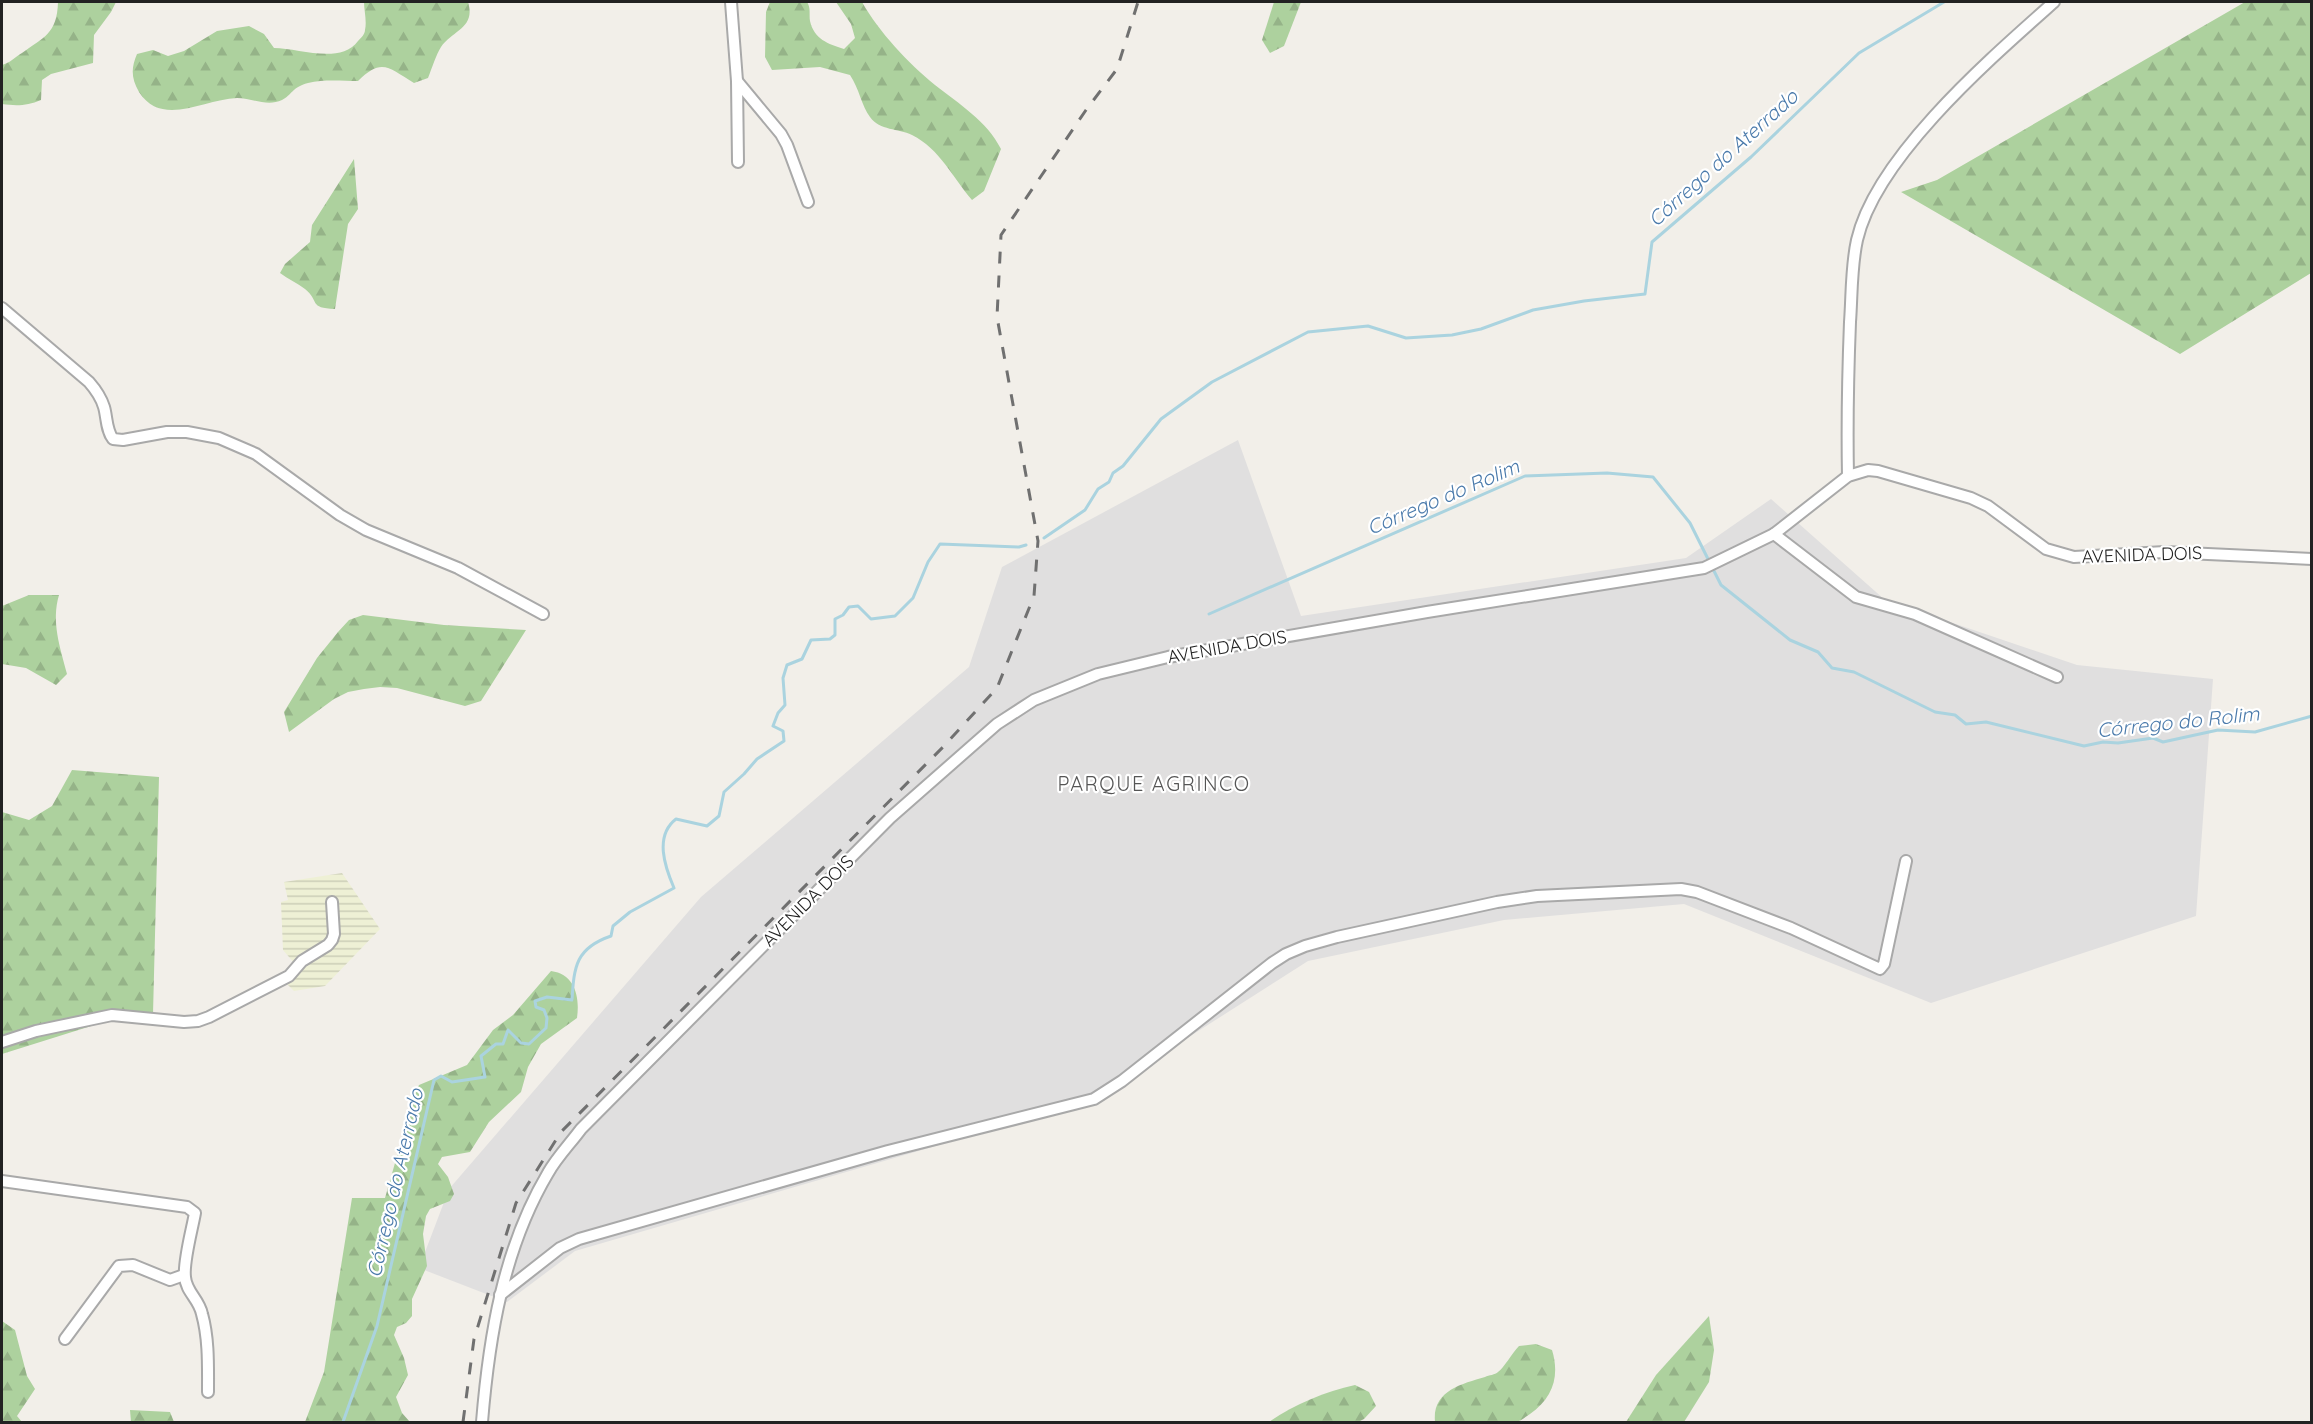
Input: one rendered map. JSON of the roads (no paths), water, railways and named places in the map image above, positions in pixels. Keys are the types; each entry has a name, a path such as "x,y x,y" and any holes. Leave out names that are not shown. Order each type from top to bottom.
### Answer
{"street":[{"path":"731,2 737,81 738,162"},
{"path":"1848,476 1847,405 1853,265 1857,240 1865,215 1879,189 1898,162 1948,102 2054,2"},
{"path":"737,81 787,145 808,202"},
{"path":"2,308 98,392 113,439 123,440 166,432 187,432 219,438 256,454 366,530 458,568 543,614"},
{"name":"AVENIDA DOIS","path":"482,1422 486,1370 500,1295 524,1222 549,1170 581,1129 890,818 997,724 1034,700 1098,675 1168,657 1427,612 1685,573 1705,568 1774,534 1848,476 1868,470 1971,498 1988,506 2046,549 2074,557 2165,552 2312,559"},
{"path":"1774,534 1856,597 1915,614 2057,676"},
{"path":"500,1295 560,1248 579,1239 888,1151 1094,1099 1122,1081 1272,963 1305,946 1497,902 1537,896 1673,888 1697,892 1780,924 1880,969 1884,964 1906,861"},
{"path":"2,1042 36,1031 112,1015 184,1022 209,1017 289,976 302,961 328,945 334,933 332,902"},
{"path":"2,1181 187,1207 195,1213 184,1275 188,1290 196,1299 202,1312 206,1340 208,1392"},
{"path":"65,1339 119,1266 133,1265 170,1280 184,1275"}],"waterway":[{"name":"Córrego do Aterrado","path":"1044,538 1085,510 1098,489 1109,482 1113,473 1123,466 1161,419 1212,382 1308,332 1368,326 1406,338 1452,335 1481,329 1533,310 1645,294 1652,242 1751,157 1859,53 1944,2"},
{"name":"Córrego do Rolim","path":"1209,614 1525,476 1607,473 1653,477 1690,523 1709,561"},
{"name":"Córrego do Aterrado","path":"343,1422 377,1326 434,1080 441,1076 452,1082 485,1077 481,1056 496,1044 503,1044 508,1030 521,1043 529,1044 546,1028 547,1018 544,1010 536,1007 535,1001 547,997 572,1000 576,968 590,946 611,936 613,926 630,912 674,888 663,852 665,834 669,826 676,819 707,826 719,816 724,792 757,759 784,741 783,731 773,726 778,713 785,705 783,678 787,665 802,659 811,640 830,639 835,635 835,619 843,615 849,607 858,606 871,619 895,616 913,598 928,562 940,544 1019,547 1026,545"},
{"name":"Córrego do Rolim","path":"1712,567 1721,585 1790,640 1818,652 1832,668 1854,672 1935,712 1955,715 1966,724 1986,722 2084,746 2153,738 2163,742 2218,730 2255,732 2312,716"}],"railway":[{"path":"463,1422 474,1339 516,1203 561,1132 943,747 997,688 1034,596 1038,541 997,317 1001,235 1086,110 1117,69 1138,2"}],"district":[{"name":"PARQUE AGRINCO","path":"1154,784"}]}
